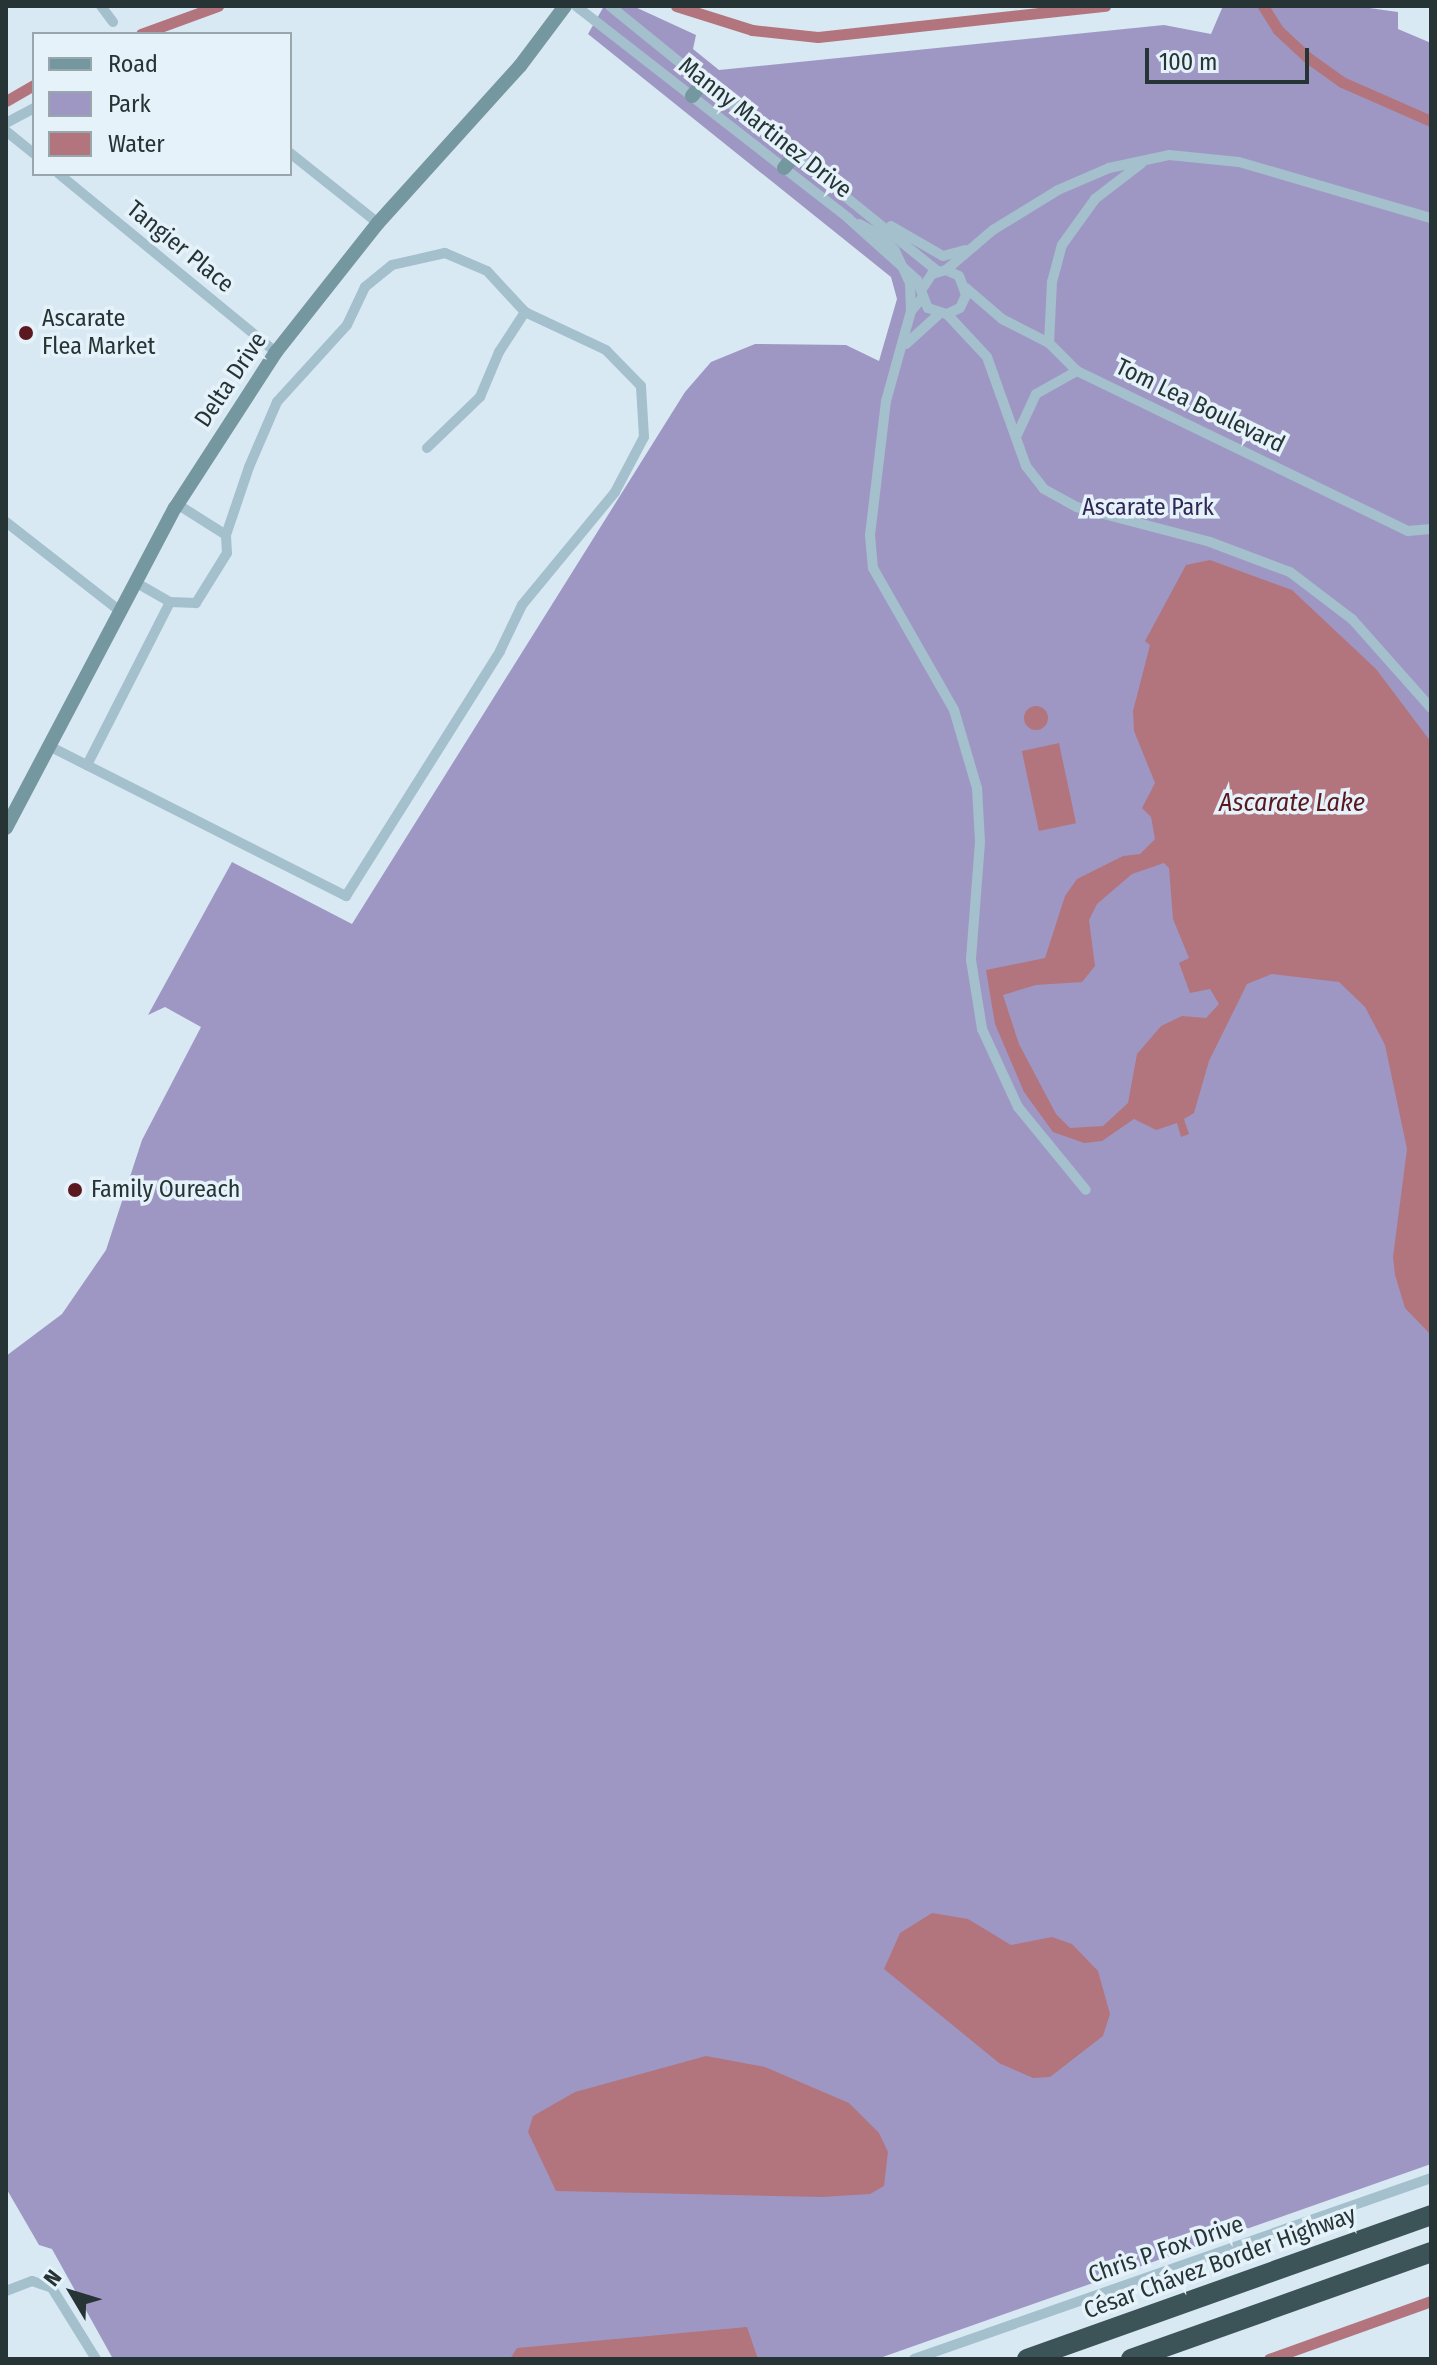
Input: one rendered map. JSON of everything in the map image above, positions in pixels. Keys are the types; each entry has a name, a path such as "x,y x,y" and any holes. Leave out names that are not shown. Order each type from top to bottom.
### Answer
{"highway":[{"name":"César Chávez Border Highway","path":"1027,2359 1431,2215"},
{"path":"1131,2359 1431,2252"}],"main road":[{"name":"Delta Drive","path":"6,828 177,504 276,352 378,223 520,66 565,6"},
{"path":"692,96 704,81"},
{"path":"784,168 795,155"}],"street":[{"path":"101,6 113,22"},
{"name":"Manny Martinez Drive","path":"576,6 848,218 902,265 922,293"},
{"name":"Manny Martinez Drive","path":"610,6 942,271"},
{"path":"6,123 32,109"},
{"path":"6,131 32,152"},
{"path":"292,155 378,223"},
{"path":"911,311 942,271 977,243 1058,190 1109,168 1147,160 1193,155 1239,162 1431,218"},
{"path":"1049,343 1052,282 1062,245 1095,199 1147,160"},
{"name":"Tangier Place","path":"61,176 276,352"},
{"path":"884,224 943,256 977,243"},
{"path":"49,746 339,895 352,890 500,651 522,605 615,492 644,437 641,386 615,359 525,312 487,271 445,253 392,265 365,287 347,325 277,402 260,435 226,535 227,553 196,603 170,602 135,582"},
{"path":"902,265 910,283 911,311 886,401 870,535 873,568 954,710 977,788 980,842 971,960 982,1029 1018,1107 1086,1190"},
{"path":"902,349 943,314 964,302 966,288 959,276 942,271"},
{"name":"Tom Lea Boulevard","path":"966,288 1002,319 1049,343 1077,371 1408,531 1431,529"},
{"path":"922,293 987,357 1033,477 1059,500 1256,556 1308,583 1352,619 1431,708"},
{"path":"427,448 480,397 499,352 525,312"},
{"path":"1016,437 1036,394 1077,371"},
{"path":"177,504 226,535"},
{"path":"6,522 120,611"},
{"path":"87,765 170,602"},
{"name":"Chris P Fox Drive","path":"914,2359 1431,2178"},
{"path":"6,2291 32,2281 52,2288 96,2359"}],"green space":[{"name":"Ascarate Park","path":"604,6 633,6 696,35 693,49 719,70 1164,25 1211,34 1223,6 1355,6 1398,12 1398,29 1431,43 1431,2164 877,2359 113,2359 52,2249 39,2245 6,2188 6,1356 62,1314 106,1250 142,1140 201,1027 165,1007 148,1015 232,862 352,924 685,392 711,362 755,344 846,345 879,361 897,299 891,277 588,34"}],"water":[{"name":"Ascarate Lake","path":"1210,560 1292,590 1376,669 1431,742 1431,1335 1405,1308 1395,1275 1393,1257 1407,1149 1385,1045 1365,1007 1339,982 1272,974 1247,984 1209,1061 1194,1113 1184,1119 1189,1134 1181,1137 1177,1123 1156,1130 1134,1119 1102,1141 1084,1143 1053,1132 1024,1092 995,1024 986,970 1045,958 1065,896 1077,879 1123,856 1140,854 1155,839 1151,817 1142,808 1155,783 1134,731 1133,711 1150,645 1145,641 1186,565","holes":["1164,863 1169,868 1173,919 1189,958 1179,963 1190,993 1210,989 1219,1004 1206,1018 1182,1016 1161,1026 1137,1054 1128,1103 1103,1126 1070,1128 1056,1114 1019,1044 1003,995 1036,985 1082,982 1095,966 1089,920 1097,904 1132,874"]},
{"path":"1036,706 1045,709 1048,718 1045,727 1036,730 1027,727 1024,718 1027,709"},
{"path":"1059,743 1076,823 1039,831 1022,751"},
{"path":"932,1913 968,1919 1011,1945 1052,1937 1072,1944 1098,1971 1110,2014 1103,2036 1050,2077 1033,2078 999,2063 884,1969 900,1933"},
{"path":"706,2056 765,2067 849,2103 879,2133 888,2152 884,2186 870,2194 822,2197 556,2191 528,2132 533,2116 575,2092"},
{"path":"747,2327 758,2359 510,2359 517,2348"}],"waterway":[{"path":"146,32 218,6"},
{"path":"676,6 752,30 818,37 1105,6"},
{"path":"1263,6 1278,30 1307,57 1342,82 1431,121"},
{"path":"6,101 32,86"},
{"path":"1269,2359 1431,2301"}],"place":[{"name":"Ascarate Flea Market","path":"26,333"},
{"name":"Family Oureach","path":"75,1190"}]}
